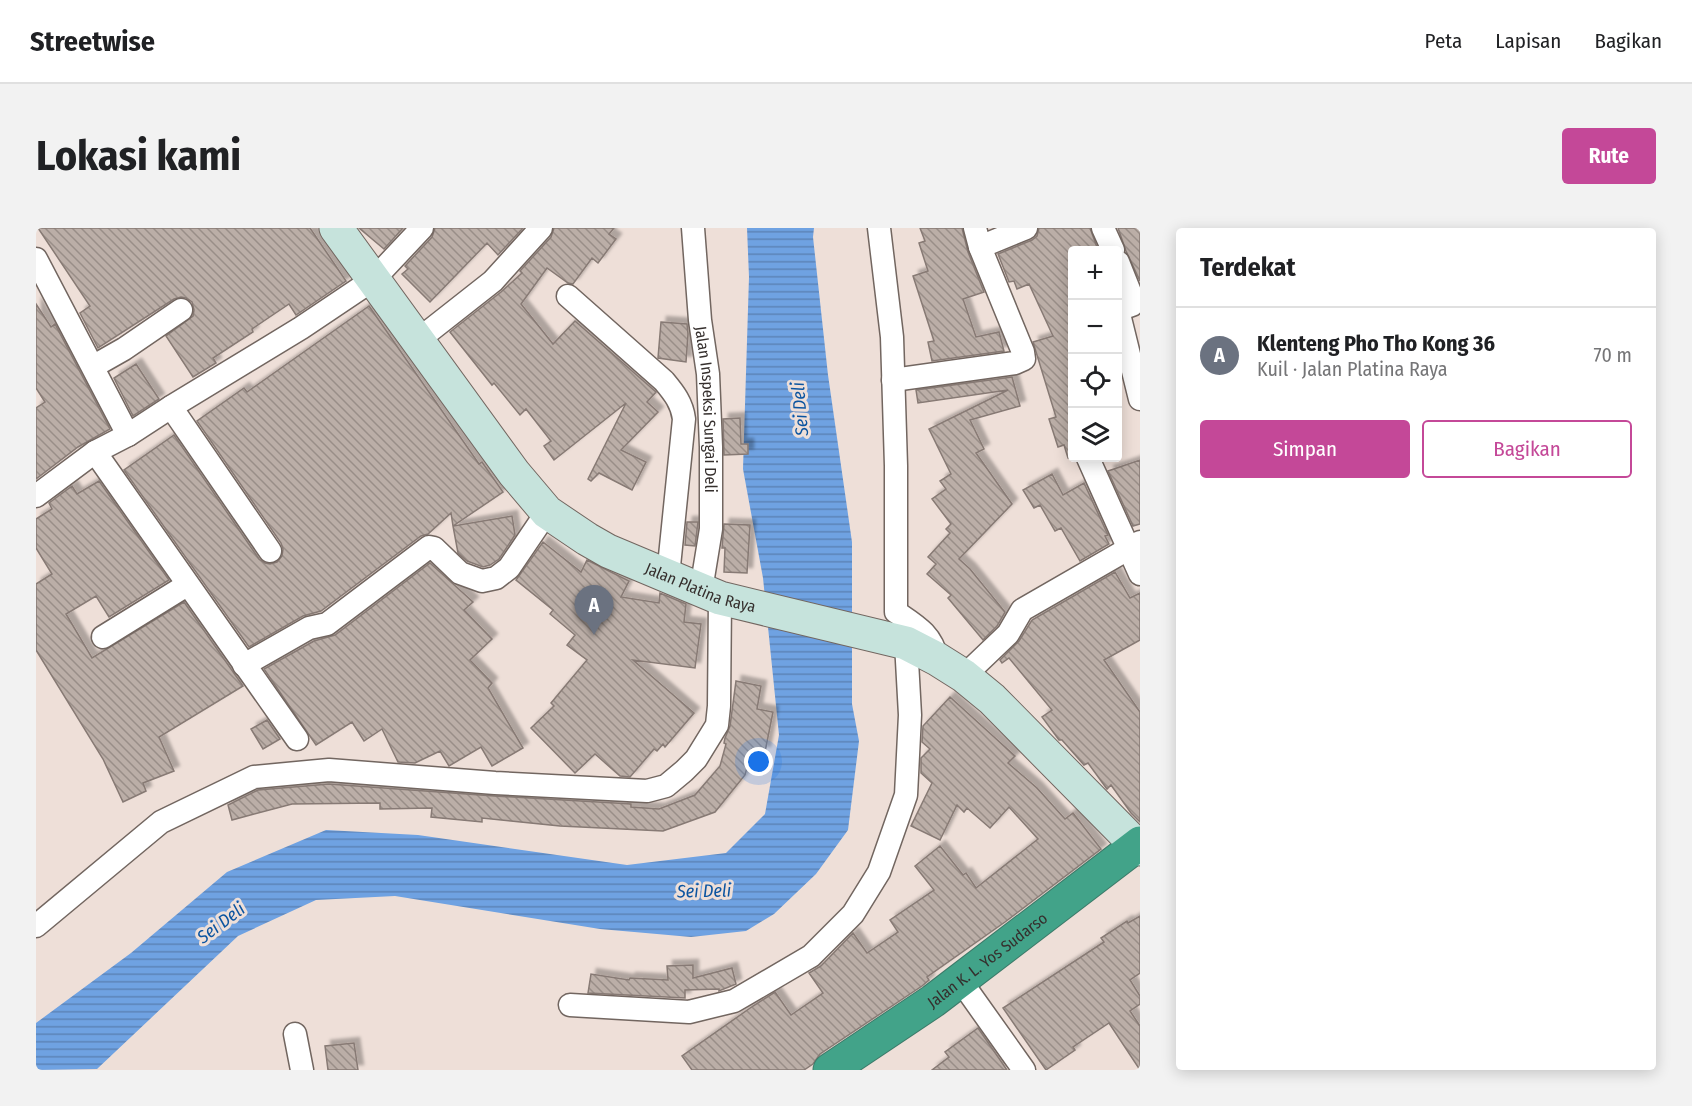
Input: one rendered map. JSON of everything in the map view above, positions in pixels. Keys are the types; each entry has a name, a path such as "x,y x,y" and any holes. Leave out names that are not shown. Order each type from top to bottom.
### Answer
{"highway":[{"name":"Jalan K. L. Yos Sudarso","path":"862,1070 970,994 1139,851"},
{"name":"Jalan K. L. Yos Sudarso","path":"830,1070 933,1001 1139,851"}],"main road":[{"name":"Jalan Platina Raya","path":"336,228 514,473 547,512 608,551 710,594 755,608 899,641 937,658 992,699 1139,851"}],"street":[{"path":"36,496 95,452 128,435 171,406 301,328 374,279 422,228"},
{"path":"418,340 494,281 541,228"},
{"name":"Jalan Inspeksi Sungai Deli","path":"36,926 160,822 254,777 329,770 495,783 647,790 666,786 696,759 717,725 719,706 710,594 711,447 708,374 700,320 693,228"},
{"path":"879,228 892,337 896,466 896,612 922,628 935,646 937,658"},
{"path":"893,380 1015,363 1024,359 978,238 1026,228"},
{"path":"1103,228 1111,246"},
{"path":"36,259 94,366 128,435"},
{"path":"1122,272 1134,302 1118,310 1140,399"},
{"path":"568,296 664,381 682,408 684,419 668,576"},
{"path":"94,366 124,349 181,310"},
{"path":"171,406 270,550"},
{"path":"95,452 297,739"},
{"path":"1090,462 1134,545 1140,574"},
{"path":"244,665 309,628 327,624 429,547 434,548 460,573 482,581 496,578 509,568 547,512"},
{"path":"964,676 1008,634 1022,610 1134,545"},
{"path":"103,637 187,585"},
{"path":"570,1005 689,1012 734,1001 811,956 853,914 879,872 906,795 910,715 899,641"},
{"path":"970,994 1024,1070"},
{"path":"296,1034 302,1070"}],"water":[{"name":"Sei Deli","path":"747,228 814,228 813,237 828,375 852,542 852,704 859,741 848,830 816,874 774,914 746,931 691,937 600,929 395,896 316,900 238,936 97,1069 36,1070 36,1023 131,953 227,872 326,830 418,835 627,865 726,853 765,814 779,735 763,578 743,469 749,277"}],"building":[{"path":"38,228 310,228 346,281 296,315 289,304 252,329 253,332 213,358 216,363 193,377 166,336 193,316 192,302 181,297 174,299 98,348 80,313 90,306"},
{"path":"359,228 403,228 384,249"},
{"path":"435,228 523,228 498,255 487,243 430,302 402,274 408,269 405,266 432,237"},
{"path":"554,228 614,228 609,234 616,239 598,263 592,258 573,284 547,268 521,304 553,344 575,321 656,392 647,402 658,412 621,450 646,462 632,490 599,473 591,481 588,479 626,403 554,460 544,446 551,441 526,409 520,415 494,383 492,385 450,332 522,273 520,271 551,237"},
{"path":"920,228 962,228 968,252 984,292 963,299 976,337 999,332 1004,351 932,361 928,342 934,341 913,276 928,271 919,243 925,241"},
{"path":"1039,228 1090,228 1097,246 1068,246 1068,458 1064,445 1058,447 1049,419 1056,417 1033,342 1053,336 1029,284 1017,289 1014,281 1009,282 998,254 1037,236"},
{"path":"1118,228 1140,228 1140,281 1126,251"},
{"path":"36,304 51,327 55,324 110,429 78,447 36,479 36,408 45,402 36,388"},
{"path":"369,306 479,464 482,462 503,492 453,526 451,513 428,534 421,536 321,611 303,616 249,647 124,470 174,435 259,559 270,564 277,562 282,556 281,543 197,421 244,388 247,392"},
{"path":"661,322 687,324 686,362 658,358"},
{"path":"136,364 159,399 133,416 114,378"},
{"path":"1012,377 1020,406 970,420 984,449 976,453 1012,504 959,559 1005,612 997,626 983,640 948,598 951,595 927,574 936,564 928,557 950,533 946,529 951,524 932,499 946,489 940,481 951,474 929,429 1008,390 918,403 916,390"},
{"path":"740,418 741,444 748,444 748,454 724,455 723,419"},
{"path":"1140,460 1140,524 1133,526 1108,471"},
{"path":"1052,474 1063,495 1084,483 1108,535 1105,536 1109,544 1080,561 1061,528 1055,531 1040,505 1034,508 1023,490"},
{"path":"99,481 169,580 109,617 96,596 66,614 92,658 184,602 243,686 159,737 174,771 143,783 146,791 123,802 103,759 36,650 36,584 52,574 36,548 36,519 52,509 49,503 72,486 77,494"},
{"path":"512,516 515,535 499,559 483,567 467,561 458,553 453,526"},
{"path":"687,522 698,522 695,546 685,545"},
{"path":"724,524 750,525 747,573 724,572 725,548 722,548"},
{"path":"543,542 581,572 587,560 629,581 621,597 659,603 660,593 686,604 684,622 701,624 695,668 633,660 694,713 665,747 663,744 657,751 654,749 630,777 620,776 595,754 575,773 531,728 554,706 551,703 587,660 567,645 575,635 550,614 553,610 516,580"},
{"path":"430,563 473,602 464,610 492,639 470,660 492,683 488,688 523,748 492,766 481,747 449,766 440,751 415,763 398,762 382,729 364,741 352,722 316,745 264,669 314,641 335,635"},
{"path":"1115,572 1130,598 1140,593 1140,640 1104,660 1140,712 1140,822 1111,785 1107,789 1088,763 1084,765 1062,740 1059,740 1042,717 1052,710 1009,658 1002,663 1000,660 1019,641 1032,620"},
{"path":"736,681 761,686 757,709 773,712 765,752 752,749 745,775 715,812 663,831 560,826 482,818 482,822 431,817 432,808 380,809 380,803 292,804 232,820 228,805 258,790 329,784 631,804 631,807 659,809 695,795 720,766 726,744 724,743 725,738 730,726"},
{"path":"950,697 1015,756 1008,763 1037,788 1065,819 1073,813 1101,849 1005,922 927,977 929,980 922,986 820,1054 813,1064 804,1070 692,1070 682,1056 775,992 791,1015 823,993 809,973 821,966 853,933 867,953 898,932 890,920 934,890 915,866 940,846 963,875 966,873 976,888 1038,839 1009,807 990,828 967,808 964,812 957,805 940,840 911,826 932,783 921,773 921,758 930,749 922,742 923,726"},
{"path":"267,720 280,739 263,749 251,729"},
{"path":"1140,916 1140,973 1130,980 1140,996 1140,1004 1130,1011 1140,1026 1140,1070 1109,1023 1073,1047 1075,1050 1046,1070 1003,1008 1104,942 1101,938 1127,921 1128,923"},
{"path":"693,965 693,978 732,968 736,984 719,991 719,989 685,990 685,998 588,993 591,974 629,980 630,978 668,980 667,966"},
{"path":"978,1028 1007,1070 932,1070 949,1057 945,1052"},
{"path":"354,1043 358,1070 328,1070 325,1046"}],"place":[{"name":"Klenteng Pho Tho Kong 36","path":"594,635"}]}
